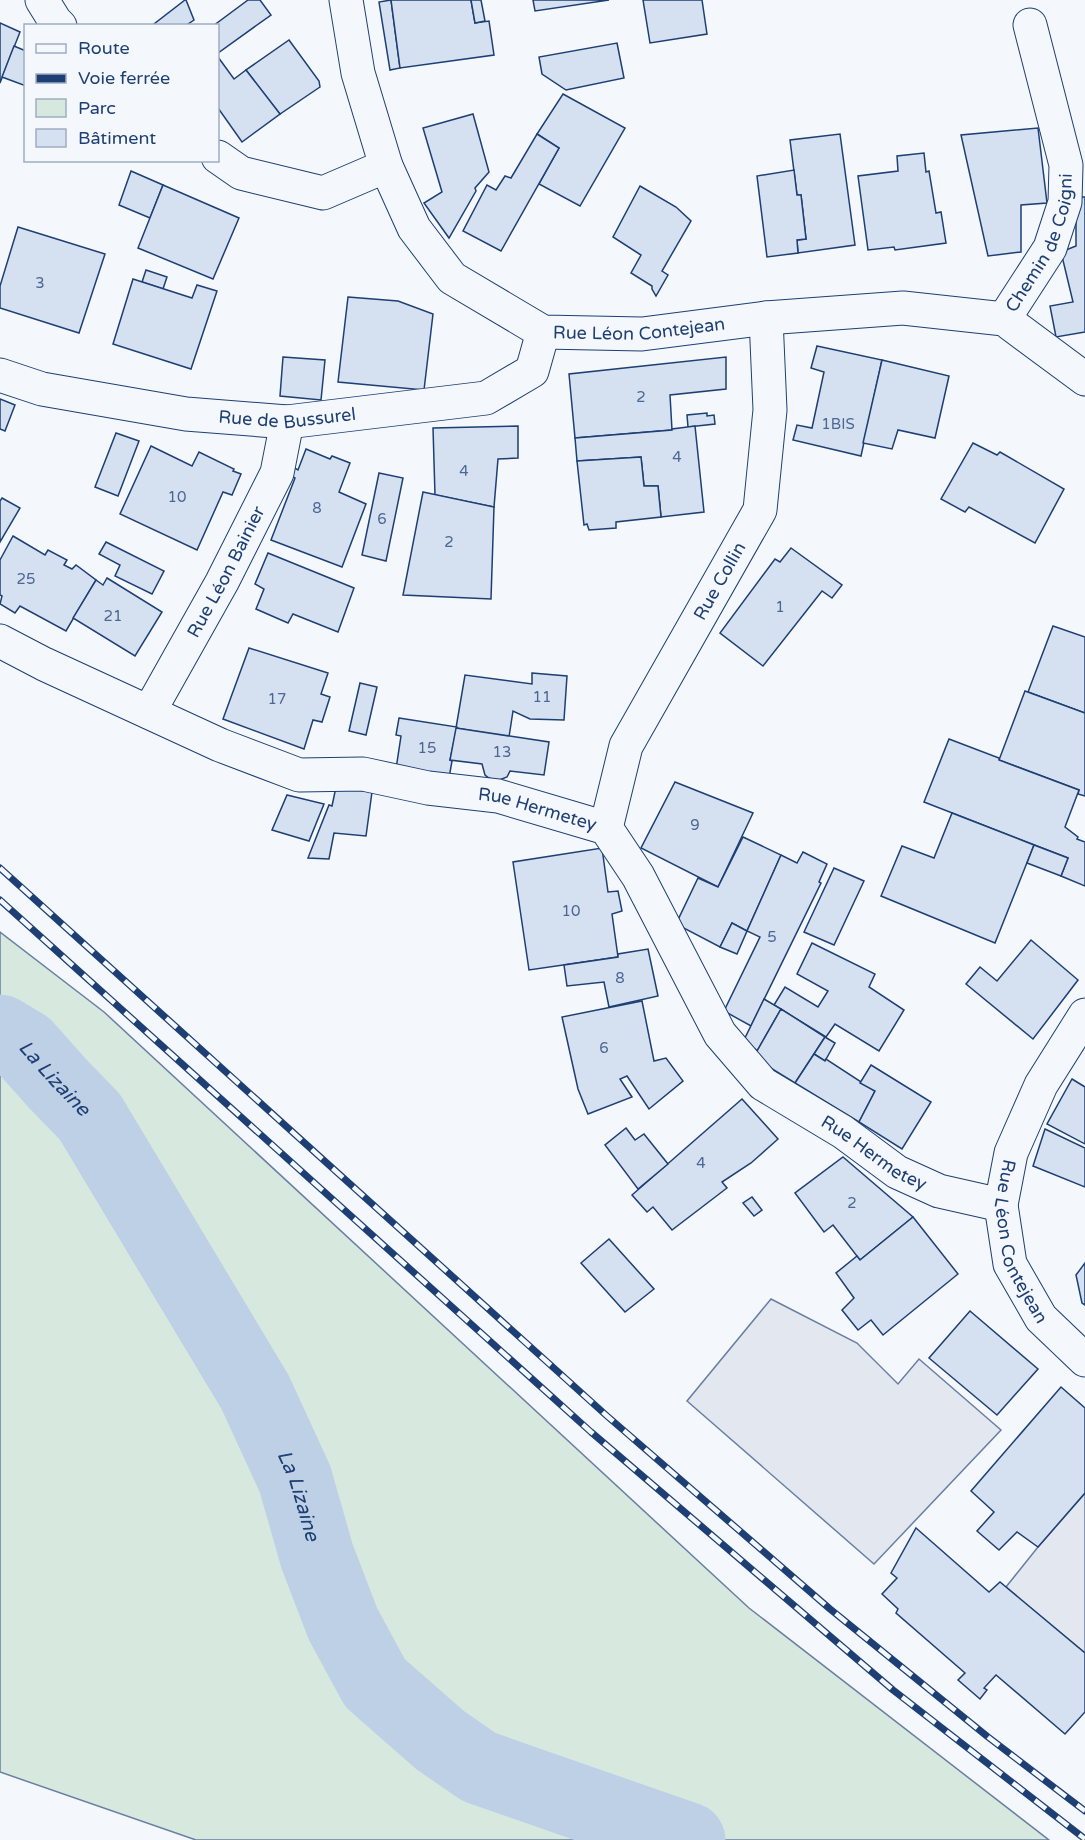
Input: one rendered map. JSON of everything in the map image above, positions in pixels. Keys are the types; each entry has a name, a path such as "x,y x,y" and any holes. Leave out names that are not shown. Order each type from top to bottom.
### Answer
{"street":[{"path":"42,0 59,24"},
{"name":"Rue Léon Contejean","path":"346,0 358,73 386,166 414,228 452,278 543,332 642,334 766,318 903,308 1004,319"},
{"name":"Chemin de Coigni","path":"1004,319 1050,248 1065,202 1066,165 1029,25"},
{"path":"219,158 241,173 323,193 386,166"},
{"name":"Rue Collin","path":"606,828 626,746 760,510 770,410 766,318"},
{"path":"1004,319 1085,380"},
{"name":"Rue de Bussurel","path":"0,375 42,389 186,414 286,422 486,398 532,371 543,332"},
{"name":"Rue Léon Bainier","path":"148,712 222,582 277,473 286,422"},
{"name":"Rue Hermetey","path":"0,641 44,664 220,746 299,775 363,774 428,789 498,796 606,828 638,876 720,1034 764,1084 843,1132 897,1172 939,1191 1000,1205"},
{"name":"Rue Léon Contejean","path":"1085,1015 1041,1085 1011,1153 1000,1205 1010,1264 1041,1318 1085,1360"}],"green space":[{"path":"0,932 104,1012 749,1608 1049,1840 196,1840 0,1772"}],"shaded area":[{"path":"771,1299 857,1343 898,1384 919,1359 1001,1430 874,1564 687,1401"},
{"path":"1085,1493 1085,1653 1006,1587"}],"building":[{"path":"185,0 194,20 188,24 154,24"},
{"path":"248,0 260,0 271,15 219,52 219,24 216,24"},
{"path":"391,0 400,68 390,70 379,2"},
{"path":"391,0 471,0 475,23 489,21 494,55 400,68"},
{"path":"471,0 481,0 485,21 475,23"},
{"path":"533,0 609,0 535,11"},
{"path":"643,0 702,0 707,34 650,43"},
{"path":"0,23 20,32 0,83"},
{"path":"289,40 319,81 320,87 280,114 246,70"},
{"path":"617,43 624,78 566,90 542,74 539,57"},
{"path":"14,46 24,50 24,85 2,77"},
{"path":"219,58 234,79 246,70 280,114 242,142 219,109"},
{"path":"563,94 625,128 580,206 539,184 559,148 537,134"},
{"path":"473,114 489,172 475,188 476,191 449,238 424,203 442,192 423,128"},
{"path":"1038,128 1047,203 1021,205 1021,252 988,256 961,135"},
{"path":"537,134 559,148 501,251 463,231 487,185 496,190 505,176 511,178"},
{"path":"840,134 855,245 798,253 797,240 806,239 801,195 797,195 790,140"},
{"path":"924,153 936,213 941,212 946,243 895,250 894,247 868,250 858,176 898,171 897,156"},
{"path":"794,170 797,195 801,195 806,239 797,240 798,253 767,257 757,176"},
{"path":"131,171 163,185 150,218 119,205"},
{"path":"163,185 239,218 213,279 138,248"},
{"path":"640,186 676,207 691,221 662,271 668,275 656,296 652,286 631,273 641,255 613,237"},
{"path":"1076,197 1085,197 1085,332 1056,337 1050,306 1073,302 1061,252 1076,246"},
{"path":"18,227 105,254 79,333 0,308 0,286"},
{"path":"146,270 167,277 163,289 142,282"},
{"path":"133,279 192,298 197,285 217,291 191,369 113,344"},
{"path":"348,297 398,301 433,314 424,390 338,382"},
{"path":"817,346 882,360 861,456 793,440 797,425 812,428 824,372 811,368"},
{"path":"283,357 325,360 321,400 280,396"},
{"path":"726,357 726,389 670,395 672,430 575,438 569,374"},
{"path":"882,360 949,376 935,438 898,430 892,449 863,443"},
{"path":"0,399 15,405 5,431 0,429"},
{"path":"707,413 707,416 714,415 715,424 688,427 687,415"},
{"path":"518,426 518,458 498,459 494,507 435,495 433,428"},
{"path":"695,426 704,512 661,517 658,486 644,486 641,457 577,461 575,438"},
{"path":"116,433 139,441 118,496 95,487"},
{"path":"973,443 997,455 1000,452 1064,489 1035,543 969,507 965,512 941,499"},
{"path":"151,446 192,466 199,452 241,474 232,495 223,492 197,550 120,514"},
{"path":"306,449 330,459 332,456 350,463 339,492 366,504 342,567 271,540 295,478 290,475 293,467 298,470"},
{"path":"641,457 644,486 658,486 661,517 616,522 616,528 589,530 587,524 584,525 577,461"},
{"path":"379,473 403,478 386,561 362,555"},
{"path":"423,492 494,507 491,599 403,595"},
{"path":"2,498 20,508 0,542 0,501"},
{"path":"13,536 45,555 48,550 67,560 64,565 72,569 76,565 96,580 66,631 20,606 15,613 0,604 2,596 0,595 0,560"},
{"path":"106,542 164,571 152,594 115,576 120,565 99,554"},
{"path":"791,548 842,585 832,598 822,591 763,666 720,633 775,559 780,562"},
{"path":"268,553 354,588 338,632 293,614 288,623 256,609 264,589 255,584"},
{"path":"107,578 162,612 135,656 73,618 96,580 103,585"},
{"path":"1053,626 1085,637 1085,713 1028,692"},
{"path":"249,648 328,673 321,694 330,697 322,722 313,720 304,749 223,719"},
{"path":"532,673 567,676 564,720 530,719 513,711 509,737 456,728 465,675 532,684"},
{"path":"360,683 377,687 366,735 349,731"},
{"path":"1025,691 1085,713 1085,796 1078,794 1079,790 999,760"},
{"path":"399,718 457,727 450,760 452,761 449,778 396,769 401,736 396,735"},
{"path":"456,728 549,742 544,775 510,771 507,777 497,781 485,775 482,764 450,760"},
{"path":"949,739 1079,790 1065,827 1078,837 1077,839 1085,842 1085,886 1061,876 1068,858 924,802"},
{"path":"675,782 753,813 718,887 641,848"},
{"path":"336,787 372,792 366,836 334,833 329,859 308,858 329,805 332,806"},
{"path":"287,795 324,804 309,841 272,830"},
{"path":"952,813 1034,845 995,943 881,896 902,846 934,858"},
{"path":"743,837 781,855 747,931 732,923 720,947 676,924 698,878 718,887"},
{"path":"1034,845 1068,858 1061,876 1027,863"},
{"path":"602,848 608,892 618,891 622,911 612,914 618,957 529,970 513,862"},
{"path":"803,852 827,864 819,882 821,883 751,1026 724,1011 760,937 747,931 781,855 797,863"},
{"path":"834,868 864,881 834,945 804,932"},
{"path":"732,923 747,931 737,954 720,947"},
{"path":"1031,940 1078,980 1033,1039 966,984 980,967 997,981"},
{"path":"812,943 875,974 869,987 904,1010 879,1051 835,1024 826,1037 774,1005 785,987 818,1007 828,991 797,974"},
{"path":"648,949 658,996 609,1007 604,982 567,986 564,965 618,957 618,954"},
{"path":"764,999 781,1009 757,1051 743,1042"},
{"path":"642,1001 654,1061 666,1058 683,1081 649,1109 627,1076 620,1079 632,1097 588,1114 578,1089 562,1017"},
{"path":"781,1009 825,1037 795,1083 751,1056 755,1049 757,1051"},
{"path":"825,1037 835,1043 825,1061 814,1054"},
{"path":"814,1054 825,1061 826,1059 875,1091 859,1122 795,1083"},
{"path":"871,1065 931,1102 902,1149 859,1122 875,1091 860,1083"},
{"path":"1072,1079 1085,1087 1085,1144 1047,1124"},
{"path":"742,1099 778,1139 751,1163 722,1182 727,1188 672,1230 653,1207 647,1212 632,1195"},
{"path":"626,1128 635,1140 644,1134 668,1164 638,1189 605,1145"},
{"path":"1045,1129 1085,1148 1085,1187 1033,1166"},
{"path":"843,1157 913,1217 860,1260 833,1225 824,1232 795,1193"},
{"path":"752,1197 762,1210 754,1216 743,1203"},
{"path":"913,1217 958,1274 883,1335 871,1320 858,1330 842,1310 854,1298 836,1273 857,1256 860,1260"},
{"path":"609,1239 654,1289 625,1312 581,1263"},
{"path":"1085,1263 1085,1305 1082,1303 1076,1275"},
{"path":"970,1311 1038,1369 997,1415 929,1358"},
{"path":"1061,1387 1085,1408 1085,1493 1038,1547 1017,1532 999,1550 977,1531 994,1512 971,1491"},
{"path":"916,1528 989,1592 1000,1582 1085,1653 1085,1712 1065,1734 996,1675 984,1688 987,1690 980,1699 958,1680 965,1673 896,1613 898,1609 882,1594 897,1578 891,1573"}],"waterway":[{"name":"La Lizaine","path":"0,1032 25,1047 90,1117 255,1392 295,1479 317,1556 343,1624 375,1683 440,1740 479,1767 688,1840"}],"railway":[{"path":"0,868 607,1416 830,1609 988,1737 1085,1811"},
{"path":"0,900 591,1432 893,1690 1085,1839"}]}
